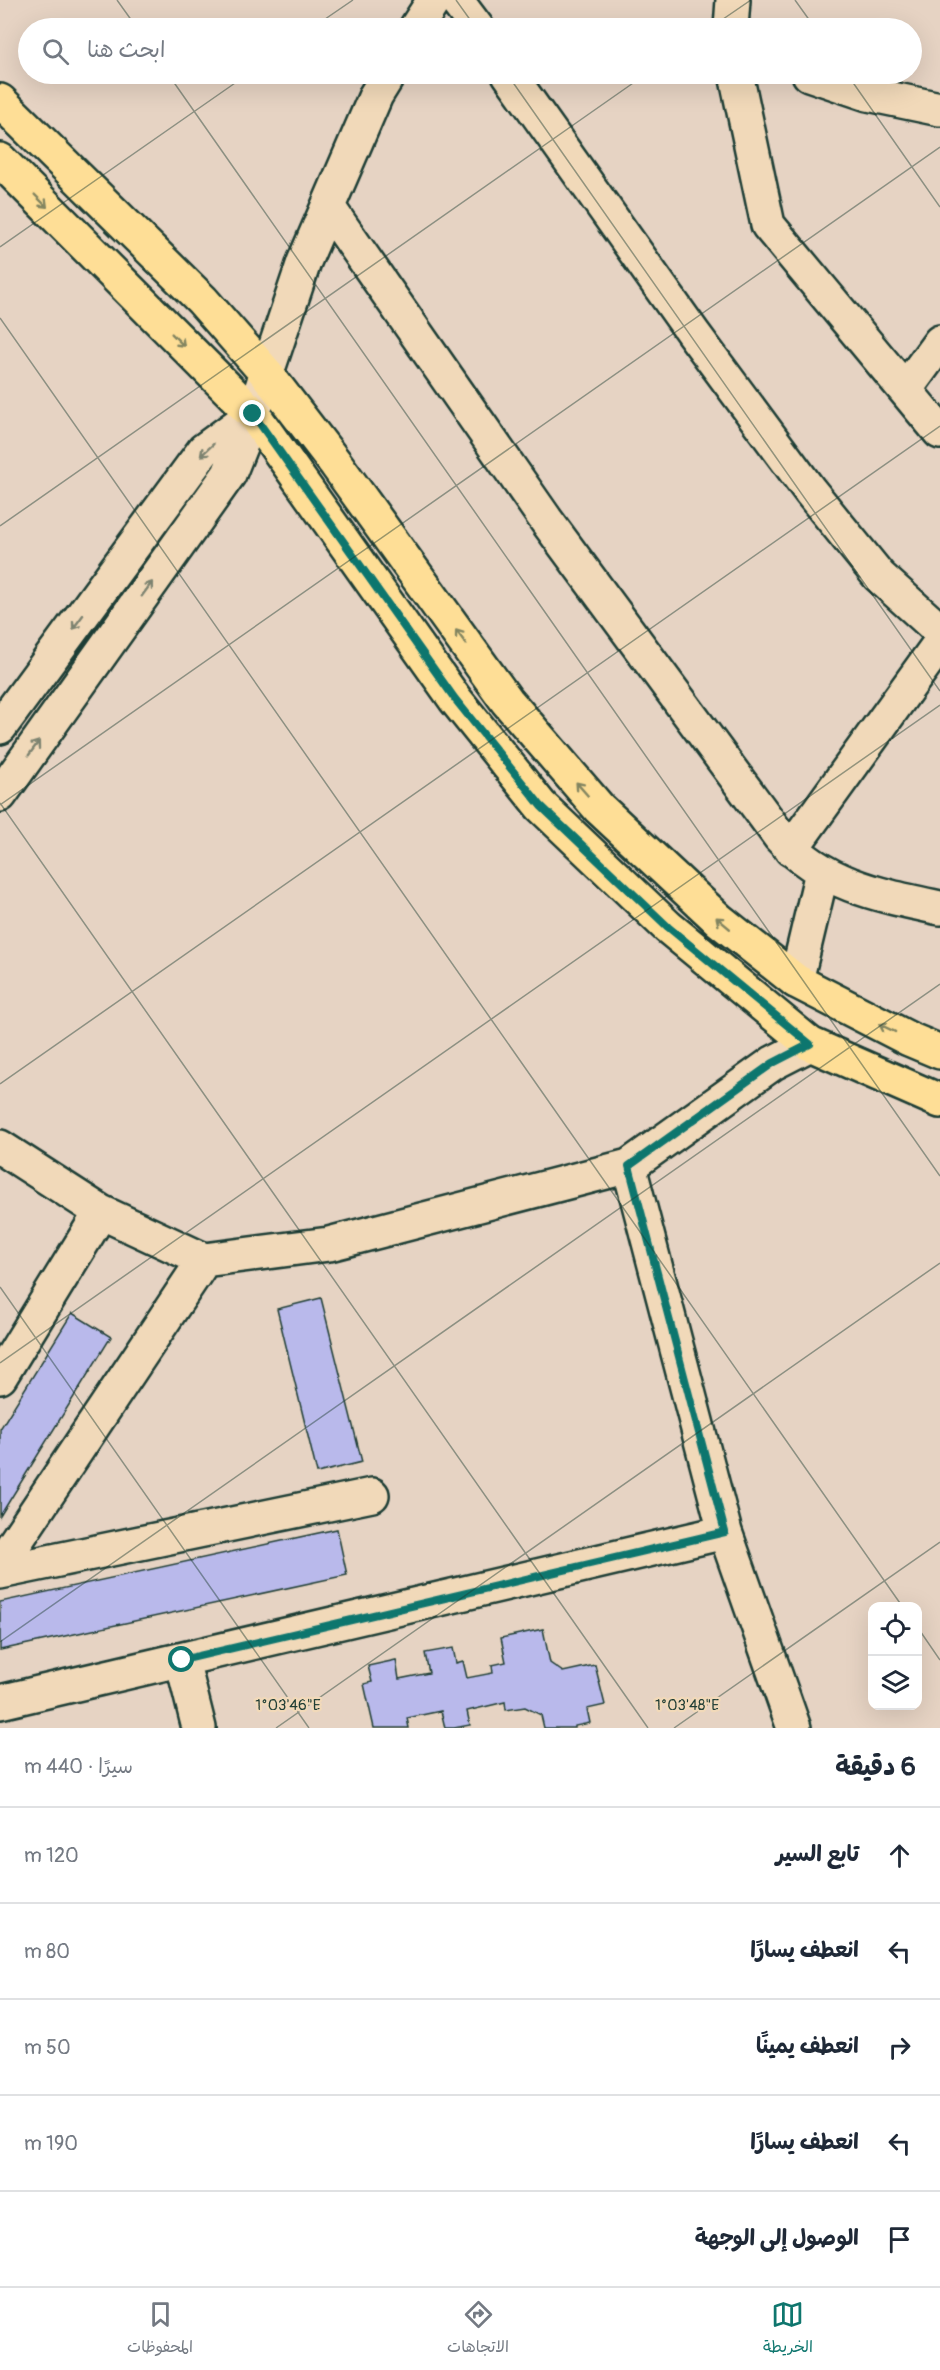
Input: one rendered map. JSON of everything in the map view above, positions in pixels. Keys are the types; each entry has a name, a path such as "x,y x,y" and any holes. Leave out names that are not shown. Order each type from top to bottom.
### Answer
{"main road":[{"path":"0,101 202,300 266,373 336,464 507,700 599,808 719,920 796,981 909,1039 940,1052"},
{"path":"0,160 253,414 455,699 541,806 668,927 810,1044 940,1101"}],"street":[{"path":"423,18 434,0"},
{"path":"456,0 470,18"},
{"path":"732,18 733,0"},
{"path":"0,795 230,474 253,414 304,262 383,84"},
{"path":"516,84 693,333 810,491 879,576 940,631"},
{"path":"738,84 768,225 940,432"},
{"path":"838,84 868,94 940,109"},
{"path":"328,207 546,520 763,816 791,849 822,872 846,884 872,893 940,908"},
{"path":"905,390 940,342"},
{"path":"0,727 204,450 253,414"},
{"path":"791,849 940,643"},
{"path":"796,981 822,872"},
{"path":"0,1147 101,1212 204,1260 329,1244 629,1166 773,1063 810,1044"},
{"path":"629,1166 725,1532 794,1728"},
{"path":"0,1377 101,1212"},
{"path":"0,1565 204,1260"},
{"path":"0,1572 372,1495"},
{"path":"0,1703 725,1532"},
{"path":"182,1660 199,1728"}],"building":[{"path":"321,1298 362,1462 317,1473 277,1309"},
{"path":"72,1313 111,1337 0,1516 0,1429"},
{"path":"337,1529 347,1575 0,1650 0,1602"},
{"path":"543,1629 550,1663 563,1672 595,1665 605,1705 587,1709 590,1723 575,1726 575,1728 544,1728 541,1715 525,1707 506,1710 505,1702 467,1711 470,1725 445,1728 441,1711 407,1718 409,1728 374,1728 364,1684 372,1682 368,1666 396,1660 399,1679 429,1673 425,1653 453,1648 456,1663 463,1661 467,1678 493,1673 492,1665 506,1662 501,1638"}],"route":[{"path":"182,1660 725,1532 629,1166 773,1063 810,1044 668,927 541,806 455,699 253,414"}]}
